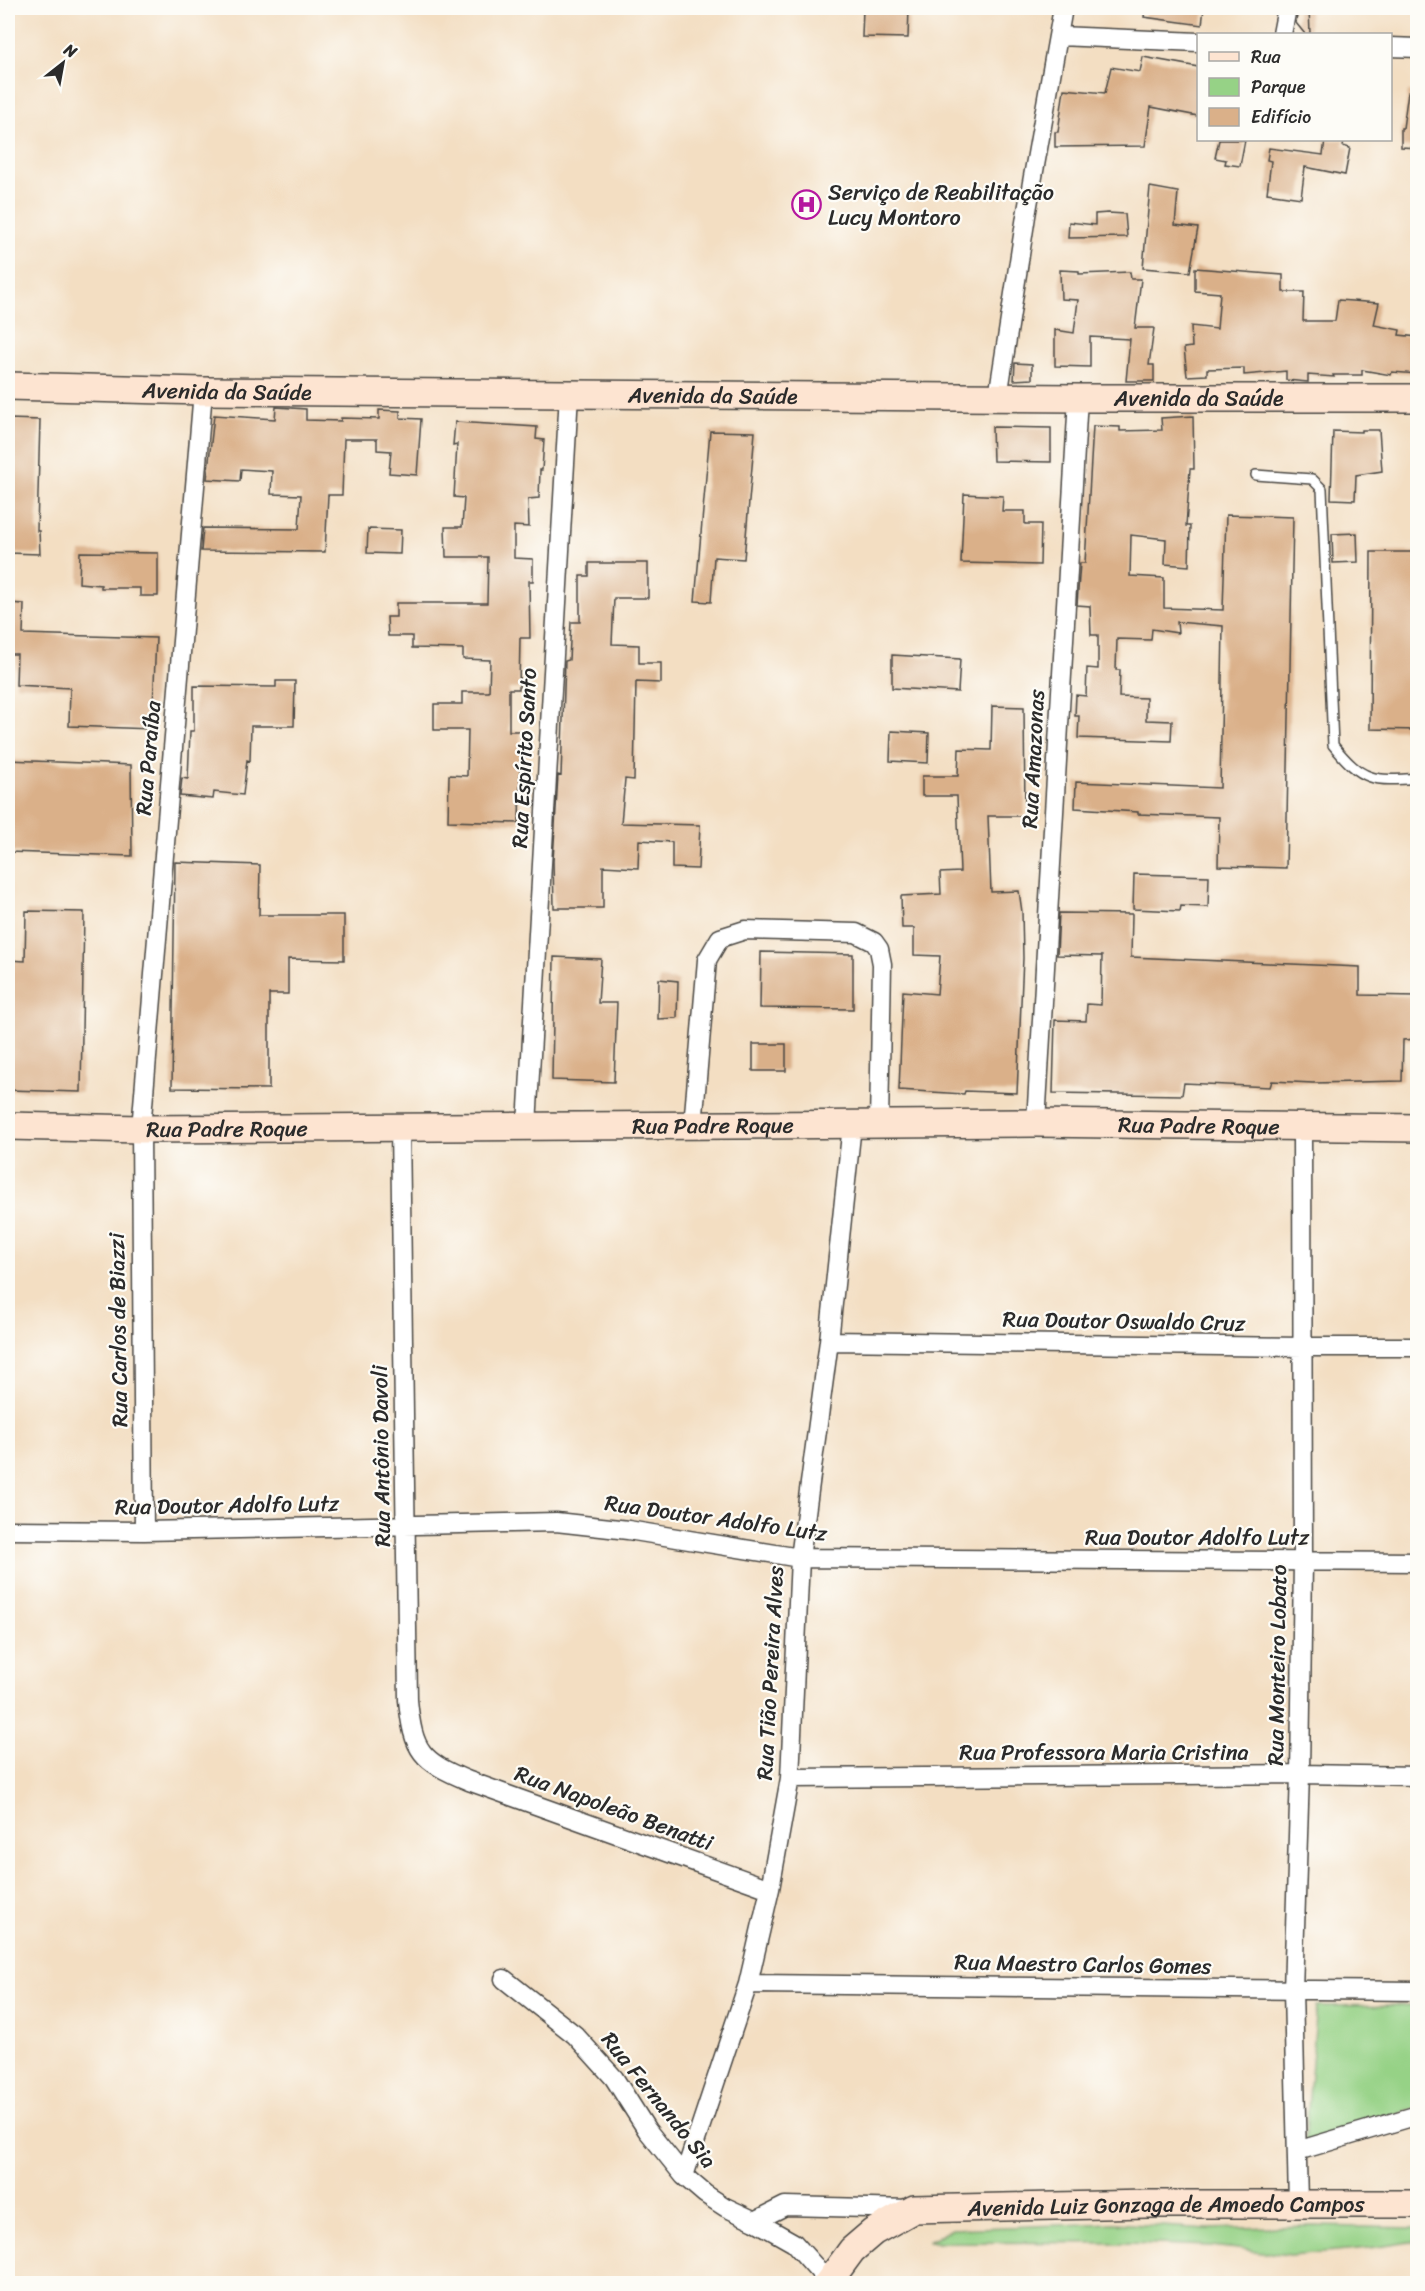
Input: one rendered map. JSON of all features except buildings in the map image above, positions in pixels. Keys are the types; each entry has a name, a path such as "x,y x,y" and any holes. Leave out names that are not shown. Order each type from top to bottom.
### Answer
{"street":[{"path":"998,397 1026,216 1063,8"},
{"path":"1282,33 1287,8"},
{"path":"1059,36 1197,42"},
{"path":"1392,47 1418,48"},
{"name":"Avenida da Saúde","path":"8,386 203,391 1078,398 1418,398"},
{"name":"Rua Paraíba","path":"141,1129 203,391"},
{"name":"Rua Espírito Santo","path":"527,1125 569,394"},
{"name":"Rua Amazonas","path":"1036,1124 1078,398"},
{"path":"693,1126 707,960 720,938 745,930 856,933 874,942 879,949 882,964 879,1124"},
{"name":"Rua Padre Roque","path":"8,1126 141,1129 527,1125 1036,1124 1418,1128"},
{"name":"Rua Tião Pereira Alves","path":"684,2176 748,1984 770,1889 790,1778 800,1558 829,1341 852,1125"},
{"name":"Rua Antônio Davoli","path":"400,1128 408,1700 411,1728 417,1746 424,1756 443,1770"},
{"name":"Rua Monteiro Lobato","path":"1298,2203 1293,1990 1300,1774 1303,1562 1302,1128"},
{"name":"Rua Carlos de Biazzi","path":"141,1129 144,1531"},
{"name":"Rua Doutor Oswaldo Cruz","path":"829,1341 1418,1347"},
{"name":"Rua Doutor Adolfo Lutz","path":"8,1530 144,1531 556,1522 628,1530 800,1558 1418,1562"},
{"name":"Rua Napoleão Benatti","path":"443,1770 770,1889"},
{"name":"Rua Professora Maria Cristina","path":"790,1778 1300,1774 1418,1776"},
{"name":"Rua Fernando Sia","path":"504,1979 575,2035 614,2078 648,2130 684,2176 725,2207 794,2243 828,2282"},
{"name":"Rua Maestro Carlos Gomes","path":"748,1984 1418,1991"},
{"path":"1297,2151 1418,2115"},
{"name":"Avenida Luiz Gonzaga de Amoedo Campos","path":"755,2221 785,2206 915,2209 1147,2204 1418,2204"},
{"name":"Avenida Luiz Gonzaga de Amoedo Campos","path":"828,2282 852,2250 873,2232 915,2209"}],"lane":[{"path":"1256,475 1312,479 1322,489 1333,745 1348,764 1367,777 1384,781 1418,778"}],"green space":[{"path":"1417,2005 1417,2108 1305,2143 1317,2006"},
{"path":"1114,2223 1208,2229 1310,2226 1417,2228 1417,2241 1290,2255 1211,2246 1128,2243 928,2242 952,2229"}],"place":[{"name":"Serviço de Reabilitação Lucy Montoro","path":"807,205"}]}
